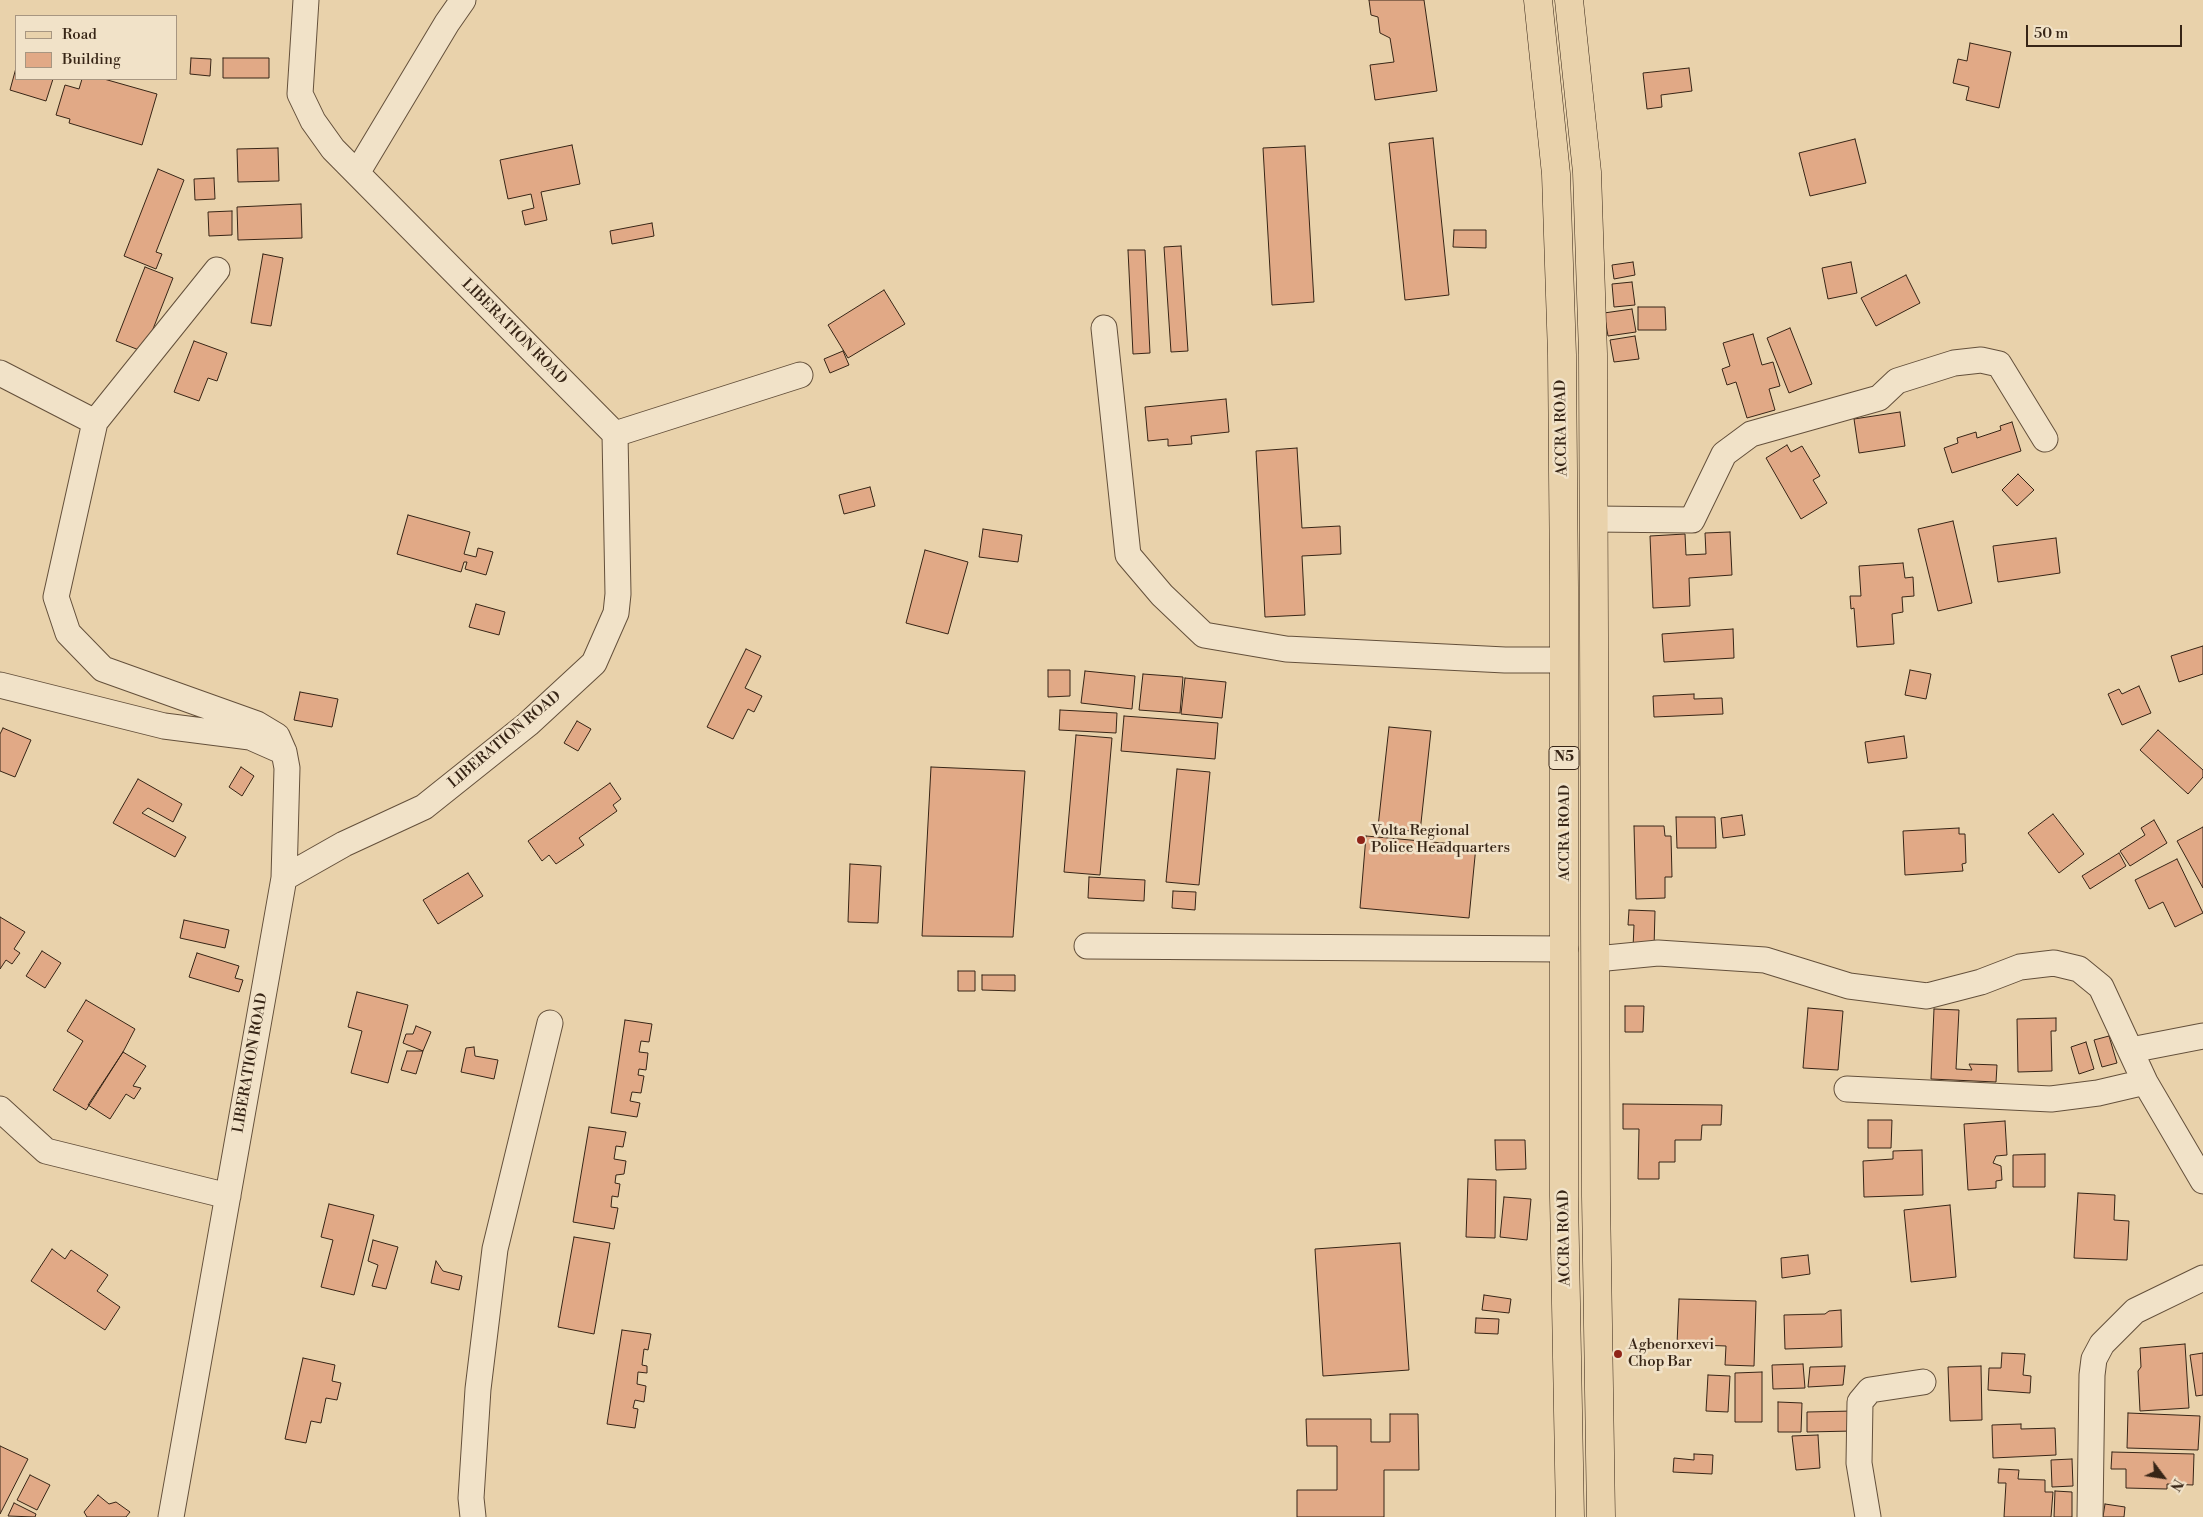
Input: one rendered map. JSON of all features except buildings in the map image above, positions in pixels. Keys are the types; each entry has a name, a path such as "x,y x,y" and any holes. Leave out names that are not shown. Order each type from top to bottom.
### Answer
{"main road":[{"name":"ACCRA ROAD","path":"1538,0 1556,193 1562,355 1565,950 1564,1196 1570,1517"},
{"name":"ACCRA ROAD","path":"1569,0 1587,172 1592,354 1596,1196 1602,1517"}],"street":[{"name":"LIBERATION ROAD","path":"171,1517 284,878 344,844 424,807 528,724 594,663 616,613 618,594 615,434 333,149 313,121 300,94 306,0"},
{"path":"357,173 447,23 463,0"},
{"path":"217,270 95,422 56,597 68,632 103,669 257,724 276,736 284,752 287,768 284,878"},
{"path":"1104,328 1128,555 1162,595 1204,635 1286,649 1505,660 1564,660"},
{"path":"1594,519 1692,520 1724,454 1751,434 1879,398 1897,381 1954,363 1981,360 1999,364 2045,439"},
{"path":"0,373 95,422"},
{"path":"615,434 800,375"},
{"path":"0,685 164,726 250,737 284,752"},
{"path":"1087,946 1565,950"},
{"path":"1596,958 1658,952 1765,960 1849,986 1926,996 1981,982 2020,966 2054,963 2079,969 2101,987 2145,1082 2203,1181"},
{"path":"473,1517 471,1498 478,1390 495,1249 550,1023"},
{"path":"2131,1050 2203,1036"},
{"path":"1847,1088 2052,1099 2098,1093 2145,1082"},
{"path":"0,1109 46,1151 228,1196"},
{"path":"2090,1517 2092,1375 2094,1359 2102,1344 2135,1311 2203,1278"},
{"path":"1868,1517 1859,1463 1860,1402 1870,1390 1923,1382"}],"place":[{"name":"Volta Regional Police Headquarters","path":"1361,840"},
{"name":"Agbenorxevi Chop Bar","path":"1618,1354"}]}
